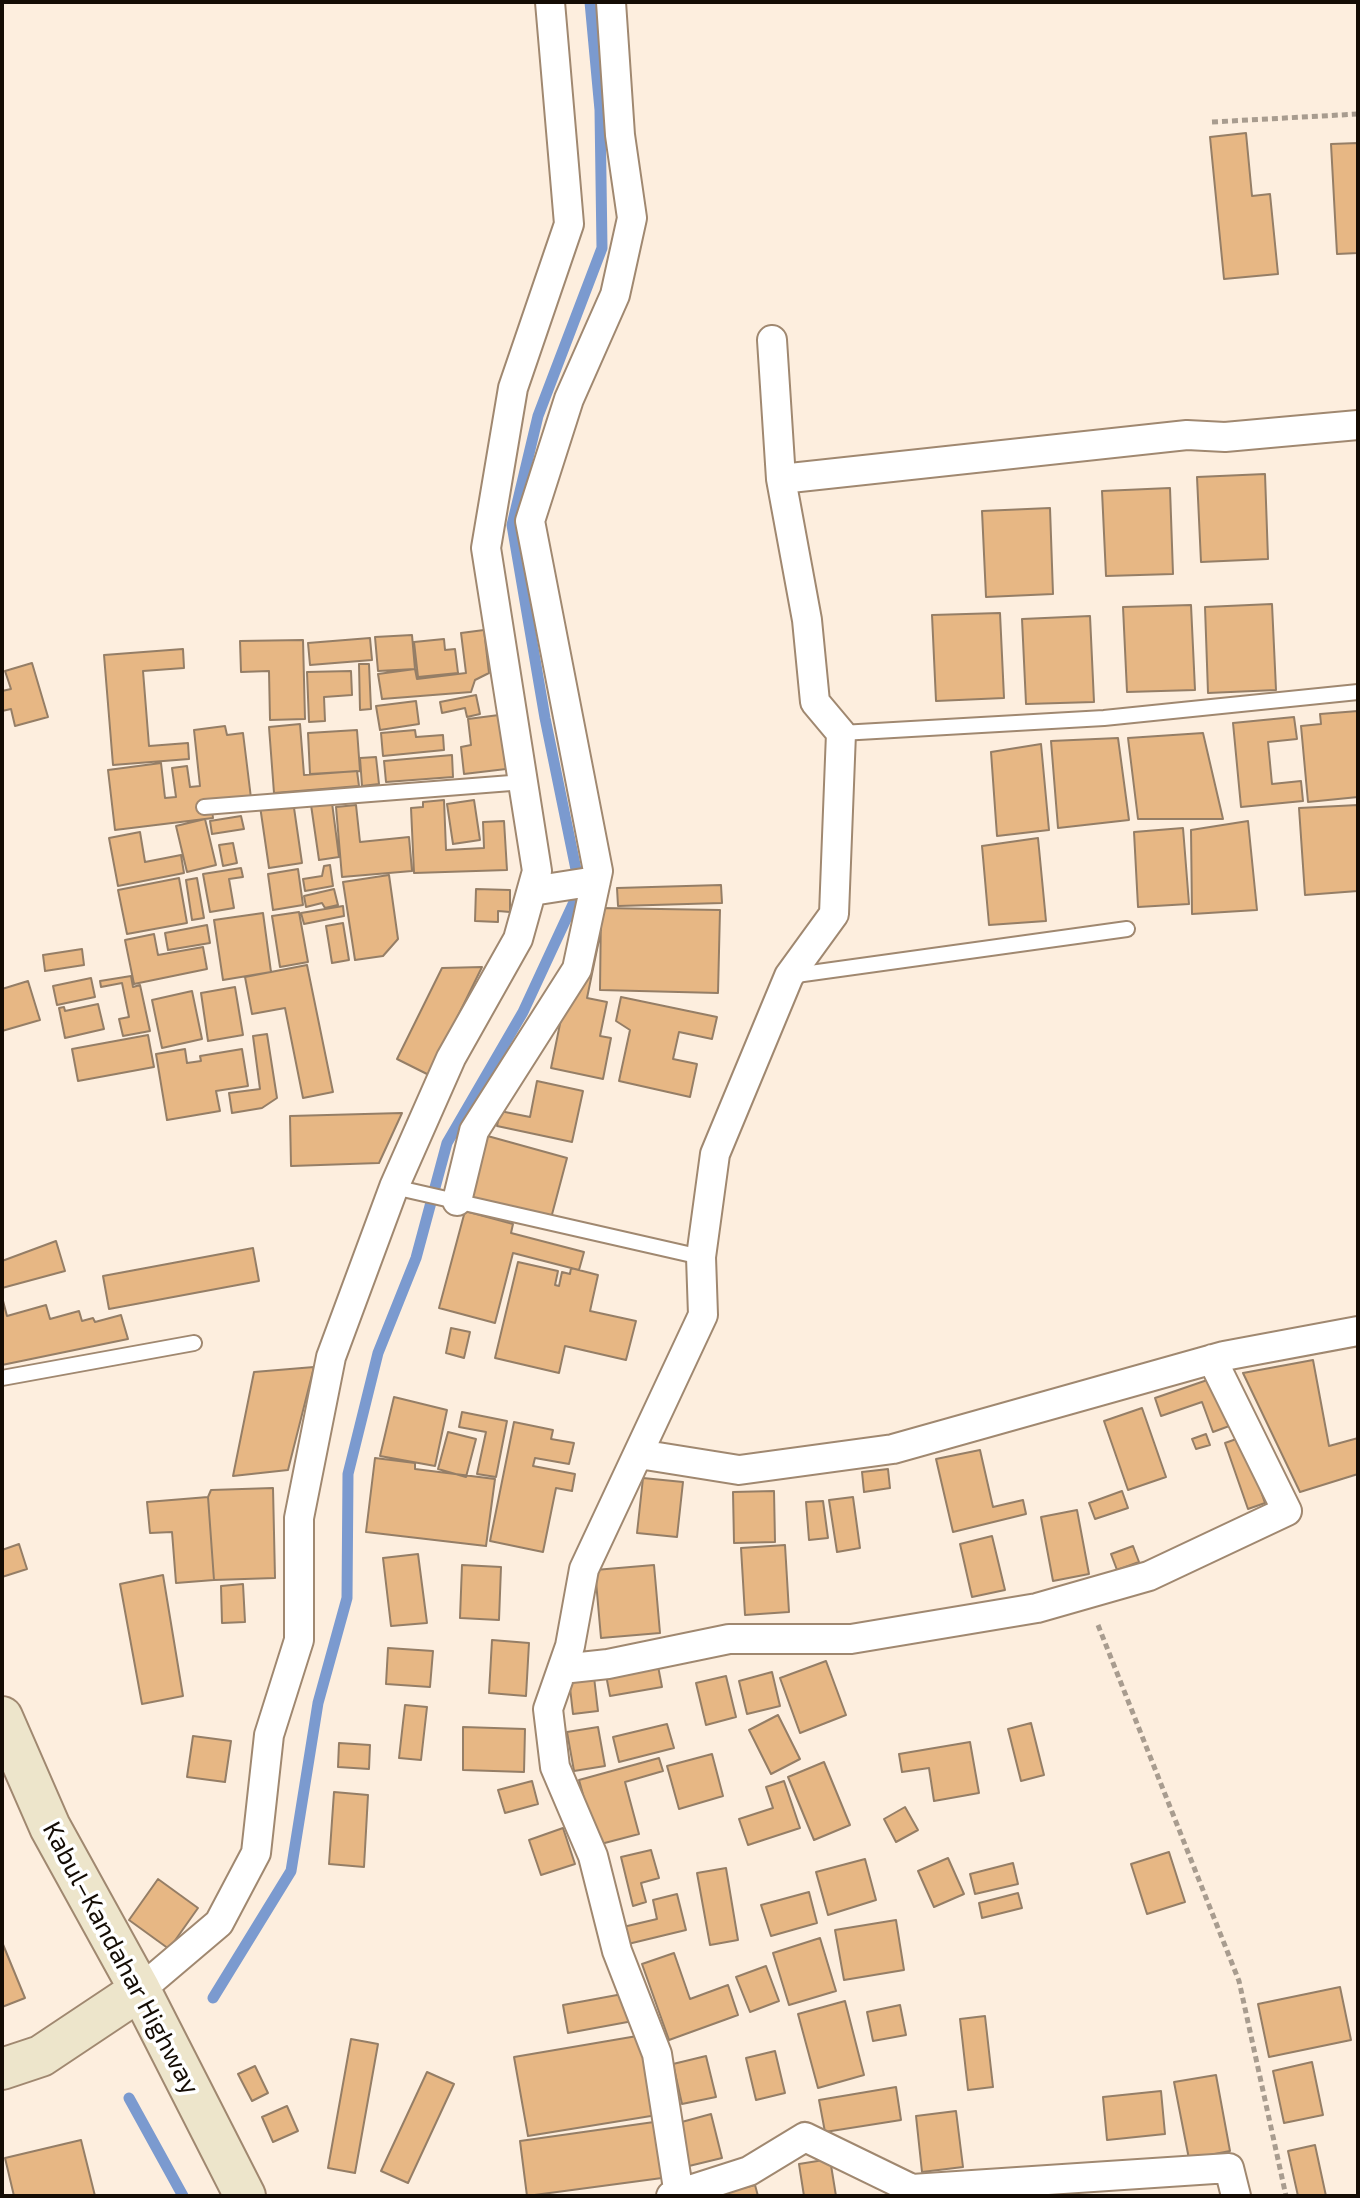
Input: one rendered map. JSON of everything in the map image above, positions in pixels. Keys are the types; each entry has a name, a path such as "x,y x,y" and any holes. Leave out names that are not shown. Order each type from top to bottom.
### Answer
{"main road":[{"name":"Kabul–Kandahar Highway","path":"2,1717 50,1827 140,1990 245,2196"},
{"path":"2,2069 41,2056 140,1990"}],"street":[{"path":"140,1990 219,1923 256,1853 269,1735 299,1640 299,1518 331,1357 402,1189 451,1058 518,939 537,871 486,548 513,388 569,224 550,2"},
{"path":"457,1201 474,1131 577,969 598,871 530,521 569,399 615,295 632,218 620,135 611,2"},
{"path":"772,340 781,479 807,620 815,702 841,733 834,914 789,976 715,1154 701,1257 703,1315 584,1569 570,1646 548,1709 555,1767 593,1856 617,1951 657,2054 675,2195 749,2171 805,2137 912,2189 1229,2168 1236,2196"},
{"path":"781,479 1187,435 1225,437 1358,425"},
{"path":"490,523 530,521"},
{"path":"532,891 596,881"},
{"path":"639,1454 739,1470 893,1449 1212,1359 1358,1331"},
{"path":"562,1669 608,1664 729,1639 851,1639 1037,1608 1149,1576 1287,1511 1212,1359"}],"lane":[{"path":"841,733 1104,718 1358,692"},
{"path":"204,807 524,782"},
{"path":"789,976 1127,929"},
{"path":"402,1189 701,1257"},
{"path":"2,1378 194,1343"}],"path":[{"path":"1212,122 1358,114"},
{"path":"1086,1594 1239,1981 1286,2196"}],"building":[{"path":"1246,133 1252,196 1270,194 1278,274 1224,279 1210,137"},
{"path":"1358,143 1358,253 1337,254 1331,144"},
{"path":"1265,474 1268,559 1201,562 1197,477"},
{"path":"1170,488 1173,574 1106,576 1102,491"},
{"path":"1050,508 1053,594 986,597 982,511"},
{"path":"1272,604 1276,690 1208,693 1205,607"},
{"path":"1191,605 1195,690 1127,692 1123,607"},
{"path":"1000,613 1004,698 936,701 932,615"},
{"path":"1090,616 1094,702 1026,704 1022,619"},
{"path":"484,630 489,673 475,680 471,692 382,699 378,674 415,669 417,679 466,673 461,633"},
{"path":"412,635 415,669 378,671 375,637"},
{"path":"370,638 372,660 310,665 308,643"},
{"path":"444,639 445,650 455,649 458,673 418,677 414,642"},
{"path":"303,640 305,719 270,720 269,671 241,672 240,641"},
{"path":"183,649 184,668 143,671 149,746 188,743 189,759 113,765 104,655"},
{"path":"32,663 48,717 15,726 11,709 2,711 2,691 11,689 5,671"},
{"path":"359,664 369,664 371,709 360,710"},
{"path":"351,671 352,695 324,697 325,721 309,722 307,672"},
{"path":"476,695 480,714 467,717 465,708 442,713 440,702"},
{"path":"416,701 419,724 380,730 376,706"},
{"path":"1358,711 1358,797 1308,802 1301,726 1321,724 1320,714"},
{"path":"499,715 506,769 464,774 461,747 471,745 468,719"},
{"path":"1294,717 1297,739 1268,742 1272,784 1301,781 1303,801 1241,807 1233,723"},
{"path":"300,724 304,775 357,771 359,786 274,793 269,727"},
{"path":"225,726 227,735 243,733 251,798 211,802 213,818 115,830 108,770 161,763 165,798 176,797 172,768 187,766 190,787 200,786 194,730"},
{"path":"357,730 360,771 310,774 308,733"},
{"path":"415,730 416,737 443,735 444,750 383,756 381,733"},
{"path":"1203,733 1223,819 1138,819 1128,738"},
{"path":"1118,738 1129,820 1058,828 1051,741"},
{"path":"1041,744 1049,830 997,836 991,752"},
{"path":"452,755 453,777 386,782 384,761"},
{"path":"376,757 379,784 362,786 360,758"},
{"path":"331,795 339,857 319,860 310,798"},
{"path":"444,800 446,850 484,848 483,822 504,821 507,870 414,873 411,808 423,807 423,802"},
{"path":"474,800 480,840 453,844 447,804"},
{"path":"293,801 302,863 269,868 260,806"},
{"path":"356,805 360,842 409,837 412,871 342,877 336,807"},
{"path":"1358,805 1358,891 1305,895 1299,808"},
{"path":"241,816 244,829 212,834 210,821"},
{"path":"205,819 216,865 187,872 176,826"},
{"path":"1248,821 1257,910 1192,914 1191,830"},
{"path":"1183,828 1189,904 1138,907 1134,832"},
{"path":"140,832 145,862 181,855 184,873 118,886 109,838"},
{"path":"1038,838 1046,921 989,925 982,846"},
{"path":"233,843 237,863 223,866 219,845"},
{"path":"330,865 333,886 305,891 303,879 322,876 324,866"},
{"path":"241,868 243,877 229,879 234,908 210,912 203,874"},
{"path":"298,869 303,905 273,910 268,874"},
{"path":"389,875 398,939 383,956 355,960 343,882"},
{"path":"179,878 187,923 127,934 118,890"},
{"path":"197,878 204,918 192,920 186,880"},
{"path":"721,885 722,903 618,906 617,888"},
{"path":"334,889 338,905 325,908 322,903 306,907 304,896"},
{"path":"476,889 510,890 510,912 498,911 498,922 475,921"},
{"path":"343,906 344,916 304,924 301,913"},
{"path":"601,908 720,910 718,993 600,990"},
{"path":"299,912 308,962 280,967 272,916"},
{"path":"263,913 271,972 223,980 214,920"},
{"path":"343,923 349,960 332,963 326,926"},
{"path":"207,925 210,943 168,950 165,933"},
{"path":"580,926 601,930 587,998 607,1002 600,1036 611,1038 603,1079 551,1068"},
{"path":"154,934 158,955 203,947 207,969 134,984 125,940"},
{"path":"82,949 84,965 45,971 43,955"},
{"path":"307,965 333,1092 303,1098 285,1008 252,1014 245,977"},
{"path":"482,967 429,1075 397,1059 442,968"},
{"path":"131,976 133,987 140,985 150,1031 123,1036 119,1019 129,1017 122,983 101,987 100,981"},
{"path":"91,978 95,997 57,1005 53,986"},
{"path":"28,981 40,1020 2,1031 2,989"},
{"path":"235,987 243,1035 208,1041 201,993"},
{"path":"192,991 202,1039 162,1048 152,1000"},
{"path":"621,997 717,1017 712,1039 679,1032 673,1059 697,1064 690,1097 619,1081 630,1030 616,1021"},
{"path":"98,1004 104,1029 65,1038 59,1008 64,1007 65,1011"},
{"path":"267,1034 277,1098 262,1108 232,1113 229,1093 260,1089 253,1036"},
{"path":"148,1035 154,1067 78,1081 72,1049"},
{"path":"185,1049 187,1063 201,1061 200,1056 242,1049 248,1086 216,1091 220,1111 167,1120 156,1054"},
{"path":"537,1081 583,1091 572,1142 497,1126 500,1111 530,1117"},
{"path":"402,1113 379,1163 291,1166 290,1116"},
{"path":"484,1135 567,1158 550,1222 467,1199"},
{"path":"465,1211 513,1224 511,1233 584,1252 579,1270 513,1253 495,1323 439,1308"},
{"path":"56,1241 65,1271 2,1288 2,1261"},
{"path":"253,1248 259,1281 109,1309 103,1276"},
{"path":"518,1262 558,1271 555,1285 559,1286 562,1272 570,1274 571,1268 598,1275 590,1311 636,1321 626,1360 565,1346 559,1373 495,1358"},
{"path":"2,1297 7,1316 46,1305 50,1319 79,1311 82,1321 93,1318 95,1322 121,1315 128,1339 2,1365"},
{"path":"451,1328 470,1332 464,1358 446,1353"},
{"path":"1313,1360 1329,1446 1358,1438 1358,1474 1300,1492 1243,1373"},
{"path":"314,1367 288,1470 233,1476 254,1372"},
{"path":"1216,1377 1232,1425 1213,1432 1202,1402 1161,1416 1155,1398"},
{"path":"394,1397 447,1410 435,1466 380,1456"},
{"path":"1142,1408 1166,1477 1128,1490 1104,1421"},
{"path":"462,1412 507,1421 496,1477 477,1474 486,1432 459,1427"},
{"path":"514,1422 553,1430 551,1439 574,1443 569,1464 535,1458 533,1466 575,1474 572,1491 556,1488 543,1552 490,1541"},
{"path":"448,1432 476,1439 466,1477 438,1469"},
{"path":"1206,1434 1210,1445 1196,1449 1192,1439"},
{"path":"1242,1437 1265,1503 1248,1509 1225,1443"},
{"path":"980,1450 993,1507 1023,1500 1026,1514 953,1532 936,1459"},
{"path":"375,1458 415,1463 415,1469 495,1479 486,1546 366,1532"},
{"path":"888,1469 890,1488 864,1492 862,1472"},
{"path":"643,1478 683,1482 677,1537 637,1533"},
{"path":"273,1488 275,1578 214,1580 208,1497 211,1490"},
{"path":"774,1491 775,1542 734,1543 733,1492"},
{"path":"1122,1491 1128,1508 1095,1519 1089,1503"},
{"path":"208,1497 214,1580 176,1583 172,1532 150,1533 147,1502"},
{"path":"853,1497 860,1548 837,1552 829,1500"},
{"path":"823,1501 828,1538 809,1540 806,1502"},
{"path":"1077,1510 1089,1574 1053,1581 1041,1517"},
{"path":"992,1536 1005,1590 972,1597 960,1544"},
{"path":"19,1544 27,1569 2,1577 2,1550"},
{"path":"785,1545 789,1612 745,1615 741,1548"},
{"path":"1133,1546 1139,1562 1117,1570 1111,1554"},
{"path":"418,1554 427,1623 391,1626 383,1558"},
{"path":"462,1565 501,1567 499,1620 460,1618"},
{"path":"654,1565 660,1633 601,1638 595,1570"},
{"path":"163,1575 183,1696 142,1704 120,1584"},
{"path":"243,1584 245,1622 222,1623 221,1586"},
{"path":"492,1640 529,1643 526,1696 489,1693"},
{"path":"388,1648 433,1651 430,1687 386,1684"},
{"path":"826,1661 846,1715 800,1733 780,1678"},
{"path":"658,1666 662,1687 610,1696 606,1675"},
{"path":"772,1672 780,1706 747,1714 739,1681"},
{"path":"726,1676 736,1717 706,1725 696,1683"},
{"path":"594,1677 598,1711 573,1714 569,1679"},
{"path":"405,1705 427,1707 421,1760 399,1758"},
{"path":"778,1715 800,1759 771,1774 749,1730"},
{"path":"1031,1723 1044,1775 1021,1781 1008,1729"},
{"path":"667,1724 674,1748 619,1762 613,1737"},
{"path":"463,1727 525,1729 524,1772 463,1770"},
{"path":"598,1727 605,1766 574,1771 567,1732"},
{"path":"193,1736 231,1741 225,1782 187,1777"},
{"path":"970,1742 979,1793 934,1801 929,1768 902,1772 899,1754"},
{"path":"339,1743 370,1745 369,1769 338,1767"},
{"path":"712,1754 723,1796 679,1809 667,1766"},
{"path":"659,1758 663,1771 625,1782 639,1834 597,1845 579,1780"},
{"path":"824,1762 850,1825 814,1840 788,1777"},
{"path":"532,1781 538,1804 505,1813 498,1790"},
{"path":"784,1781 800,1828 748,1845 739,1819 773,1808 766,1787"},
{"path":"334,1792 368,1795 364,1867 329,1864"},
{"path":"905,1807 918,1830 896,1842 884,1819"},
{"path":"563,1828 575,1864 541,1875 529,1840"},
{"path":"651,1850 659,1878 641,1883 646,1902 633,1906 621,1857"},
{"path":"1169,1852 1185,1902 1147,1914 1131,1864"},
{"path":"948,1858 964,1894 934,1907 918,1871"},
{"path":"865,1859 876,1900 828,1915 816,1872"},
{"path":"1013,1863 1018,1884 975,1894 970,1874"},
{"path":"726,1868 738,1940 710,1945 697,1873"},
{"path":"158,1879 198,1908 169,1949 129,1920"},
{"path":"809,1892 817,1923 771,1936 761,1905"},
{"path":"1018,1893 1022,1908 982,1918 979,1903"},
{"path":"677,1894 686,1930 628,1944 623,1927 657,1919 653,1900"},
{"path":"896,1920 904,1970 844,1980 835,1930"},
{"path":"820,1938 836,1991 789,2005 773,1953"},
{"path":"2,1942 25,1998 2,2007"},
{"path":"674,1953 690,1999 728,1985 738,2015 669,2040 642,1964"},
{"path":"766,1966 779,2001 750,2012 736,1977"},
{"path":"1340,1987 1351,2040 1269,2057 1258,2004"},
{"path":"628,1993 633,2021 568,2033 563,2005"},
{"path":"845,2001 864,2075 818,2088 798,2014"},
{"path":"900,2005 906,2035 873,2041 867,2012"},
{"path":"985,2016 993,2087 968,2090 960,2019"},
{"path":"643,2035 657,2115 528,2136 514,2057"},
{"path":"351,2039 378,2044 355,2173 328,2168"},
{"path":"775,2051 785,2093 756,2100 746,2058"},
{"path":"706,2056 716,2097 682,2104 673,2064"},
{"path":"1312,2062 1323,2115 1284,2123 1273,2071"},
{"path":"255,2066 268,2093 252,2101 238,2074"},
{"path":"427,2072 454,2084 408,2183 381,2171"},
{"path":"1216,2075 1230,2151 1189,2159 1174,2082"},
{"path":"896,2087 901,2120 825,2132 819,2100"},
{"path":"1161,2091 1165,2134 1107,2140 1103,2097"},
{"path":"287,2106 298,2131 273,2142 262,2117"},
{"path":"956,2111 963,2167 922,2172 916,2116"},
{"path":"711,2114 722,2158 689,2166 678,2123"},
{"path":"654,2122 662,2178 527,2196 520,2141"},
{"path":"81,2140 95,2196 14,2196 5,2158"},
{"path":"1315,2145 1326,2196 1298,2196 1288,2151"},
{"path":"830,2159 836,2196 804,2196 799,2164"},
{"path":"755,2185 758,2196 718,2194"},
{"path":"1063,2189 1064,2196 1025,2196"}],"waterway":[{"path":"213,1998 291,1871 318,1703 347,1598 348,1474 378,1353 416,1258 447,1143 523,1012 580,889 545,718 512,525 538,416 602,248 600,110 590,2"},
{"path":"129,2098 183,2196"}]}
